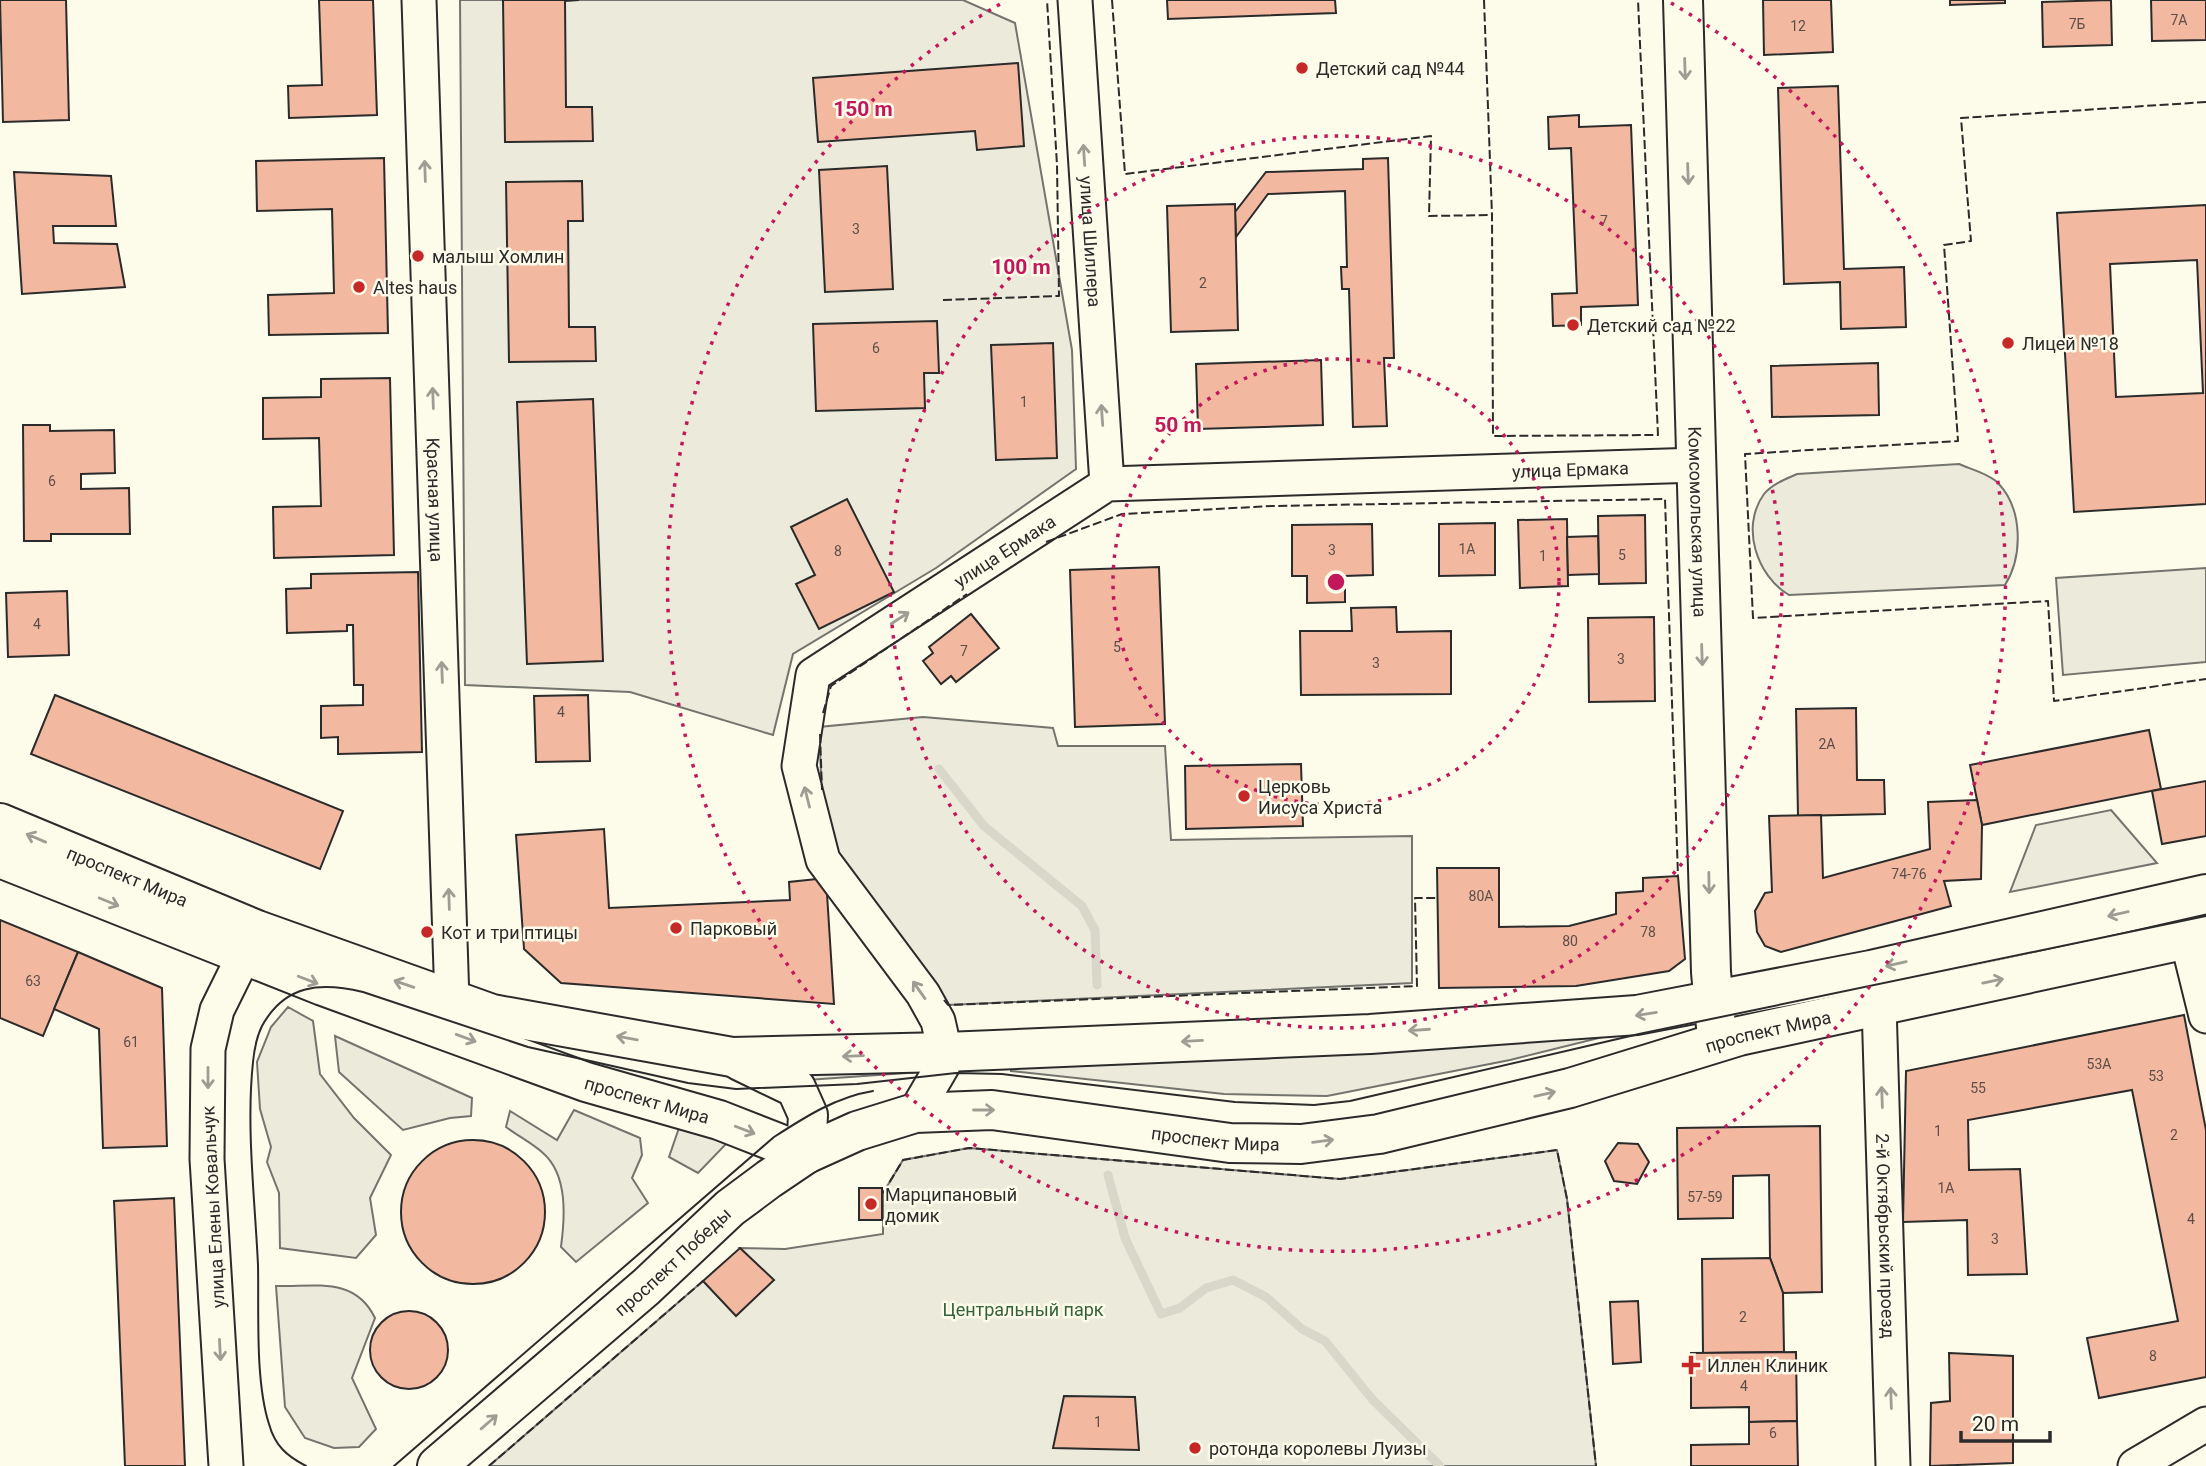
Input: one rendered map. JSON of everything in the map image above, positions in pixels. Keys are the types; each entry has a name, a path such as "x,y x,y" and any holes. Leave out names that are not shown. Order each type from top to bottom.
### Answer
{"main road":[{"name":"Комсомольская улица","path":"1683,0 1713,1002 1718,1042"},
{"name":"проспект Мира","path":"0,823 251,943 586,1082 719,1120 806,1154 857,1131 915,1113 992,1110 1230,1143 1301,1144 1379,1134 1542,1095 1718,1042 2197,937"},
{"name":"проспект Мира","path":"0,858 251,943 492,1014 732,1057 945,1052 1383,1033 1637,1015 1713,1002 2206,894"},
{"path":"732,1057 796,1088 808,1115 806,1154"},
{"name":"проспект Победы","path":"438,1466 646,1287 730,1208 806,1154"}],"street":[{"name":"Красная улица","path":"419,0 453,1001"},
{"name":"улица Шиллера","path":"1075,0 1107,484"},
{"name":"улица Ермака","path":"945,1052 938,1021 923,994 823,860 799,766 813,675 1107,484 1698,465"},
{"path":"2197,937 2206,1016"},
{"name":"улица Елены Ковальчук","path":"226,1466 207,1159 208,1049 216,1010 251,943"},
{"name":"2-й Октябрьский проезд","path":"1878,1005 1893,1466"},
{"path":"915,1113 935,1083 945,1052"},
{"path":"2135,1466 2206,1424"}],"green space":[{"path":"460,0 963,0 1015,23 1072,350 1076,469 936,568 793,654 773,735 630,692 465,685"},
{"path":"1959,464 1985,474 1998,483 2012,506 2018,533 2017,547 2011,573 2005,585 1789,595 1768,576 1756,550 1753,521 1764,494 1775,485 1797,474"},
{"path":"2206,568 2206,662 2063,675 2056,578"},
{"path":"923,717 1053,728 1058,746 1165,746 1171,840 1412,836 1412,983 948,1005 828,842 822,797 819,727"},
{"path":"2111,810 2157,863 2010,892 2036,825"},
{"path":"288,1007 313,1021 320,1074 354,1118 391,1155 370,1198 376,1235 356,1258 280,1248 279,1193 267,1162 271,1147 260,1109 257,1062 271,1027"},
{"path":"1623,1032 1510,1060 1327,1096 1224,1094 1011,1071 1010,1058 1258,1059"},
{"path":"335,1036 472,1098 471,1116 450,1118 403,1130 339,1072"},
{"path":"781,1069 935,1071 793,1081"},
{"path":"574,1110 640,1138 642,1155 632,1178 648,1203 576,1262 561,1247 564,1210 557,1173 543,1153 506,1127 510,1111 557,1140"},
{"path":"680,1125 727,1143 698,1173 669,1157"},
{"name":"Центральный парк","path":"969,1148 1340,1179 1557,1150 1567,1199 1596,1466 489,1466 703,1281 773,1280 740,1248 785,1249 883,1234 883,1193 903,1160"},
{"path":"319,1285 345,1290 357,1295 375,1318 352,1378 376,1429 359,1447 334,1448 305,1438 285,1407 276,1286"}],"building":[{"path":"0,0 66,0 69,120 3,122"},
{"path":"319,0 373,0 377,115 289,118 288,86 322,85"},
{"path":"503,0 579,0 565,1 566,107 592,107 593,141 505,142"},
{"path":"1167,0 1335,0 1336,13 1168,19"},
{"path":"1763,0 1831,0 1833,52 1764,55"},
{"path":"1950,0 2005,0 2005,3 1950,5"},
{"path":"2111,0 2112,45 2043,47 2042,2"},
{"path":"2151,0 2206,0 2206,40 2152,41"},
{"path":"1018,63 1024,146 977,150 975,131 818,142 813,78"},
{"path":"1838,86 1844,269 1904,267 1906,327 1841,329 1840,282 1784,284 1778,88"},
{"path":"1579,115 1579,127 1631,125 1638,305 1581,307 1581,325 1553,326 1552,294 1577,293 1571,148 1549,149 1548,117"},
{"path":"384,158 388,333 269,335 268,295 334,293 332,209 257,211 256,161"},
{"path":"1388,158 1394,358 1384,358 1387,426 1353,427 1349,289 1342,289 1341,267 1347,267 1345,191 1268,194 1236,237 1235,212 1266,172 1363,169 1363,159"},
{"path":"887,166 893,289 825,292 819,170"},
{"path":"14,172 111,176 116,226 53,226 54,243 117,244 125,287 22,294"},
{"path":"582,181 583,221 568,221 569,327 595,327 596,361 509,362 506,182"},
{"path":"1235,204 1238,330 1171,332 1167,206"},
{"path":"2206,205 2206,504 2074,512 2057,213","holes":["2197,260 2203,393 2116,397 2110,264"]},
{"path":"937,321 939,373 924,373 925,408 816,411 813,324"},
{"path":"1053,343 1057,458 996,460 991,345"},
{"path":"1321,360 1323,425 1198,429 1196,364"},
{"path":"1878,363 1879,415 1772,417 1771,366"},
{"path":"390,378 394,555 274,558 273,507 321,506 319,438 263,439 263,398 321,397 321,379"},
{"path":"593,399 603,661 527,664 517,402"},
{"path":"23,425 50,425 50,431 114,430 115,473 81,474 81,489 129,488 130,534 51,534 51,541 24,541"},
{"path":"847,499 894,592 819,629 796,584 815,575 791,527"},
{"path":"1645,515 1646,583 1599,584 1598,516"},
{"path":"1567,519 1568,586 1520,588 1518,520"},
{"path":"1495,523 1495,575 1439,576 1439,524"},
{"path":"1372,524 1373,575 1345,576 1345,602 1307,603 1307,576 1292,576 1292,525"},
{"path":"1598,536 1599,574 1568,575 1567,537"},
{"path":"1159,567 1165,724 1075,727 1070,570"},
{"path":"418,572 422,752 338,754 338,737 321,738 321,706 363,705 363,685 354,685 353,625 347,625 347,631 287,633 286,589 311,588 311,574"},
{"path":"67,591 69,655 8,657 6,593"},
{"path":"1396,607 1397,632 1451,631 1451,694 1301,695 1300,631 1352,631 1351,608"},
{"path":"971,614 999,648 956,682 951,676 941,684 923,661 933,653 929,647"},
{"path":"1654,617 1655,701 1589,702 1588,618"},
{"path":"55,695 343,811 320,869 31,754"},
{"path":"588,695 590,761 536,762 534,696"},
{"path":"1856,708 1857,780 1884,780 1885,814 1798,816 1796,709"},
{"path":"2149,730 2161,789 1982,825 1970,765"},
{"name":"Церковь Иисуса Христа","path":"1301,764 1303,826 1186,829 1185,766"},
{"path":"2206,781 2206,836 2162,844 2152,791"},
{"path":"1977,800 1982,825 1981,879 1944,881 1951,906 1781,952 1765,946 1757,932 1755,911 1765,893 1772,892 1769,816 1821,815 1823,878 1930,849 1928,802"},
{"name":"Парковый","path":"604,829 609,908 790,900 789,882 826,878 834,1004 561,983 524,949 516,835"},
{"path":"1437,868 1499,868 1499,927 1569,926 1616,914 1616,893 1643,891 1643,878 1678,876 1685,959 1669,971 1576,986 1439,988"},
{"path":"0,920 78,952 43,1036 0,1018"},
{"path":"78,952 162,988 167,1146 103,1148 99,1029 54,1009"},
{"path":"2184,1015 2206,1130 2206,1377 2099,1398 2087,1338 2178,1321 2132,1090 1968,1120 1969,1170 2020,1169 2027,1274 1968,1275 1967,1220 1903,1222 1906,1071"},
{"path":"1820,1126 1822,1292 1783,1293 1770,1258 1769,1175 1733,1176 1733,1218 1678,1219 1677,1128"},
{"path":"473,1140 501,1145 524,1161 540,1184 545,1212 540,1240 524,1263 501,1279 473,1284 445,1279 422,1263 406,1240 401,1212 406,1184 422,1161 445,1145"},
{"path":"1618,1143 1638,1144 1649,1162 1637,1184 1614,1181 1605,1161"},
{"name":"Марципановый домик","path":"859,1188 882,1188 882,1220 859,1220"},
{"path":"174,1198 185,1466 125,1466 114,1201"},
{"path":"740,1248 774,1280 736,1316 703,1281"},
{"path":"1770,1258 1783,1293 1784,1352 1703,1353 1702,1259"},
{"path":"1638,1301 1641,1362 1613,1364 1610,1302"},
{"path":"409,1311 424,1314 436,1323 445,1335 448,1350 445,1365 436,1377 424,1386 409,1389 394,1386 382,1377 373,1365 370,1350 373,1335 382,1323 394,1314"},
{"path":"1796,1352 1797,1421 1749,1422 1749,1407 1691,1408 1691,1353"},
{"path":"1949,1353 2013,1356 2013,1463 1930,1466 1931,1403 1950,1401"},
{"path":"1064,1396 1135,1397 1139,1450 1053,1448"},
{"path":"1797,1421 1798,1466 1691,1466 1691,1445 1749,1444 1749,1422"}],"waterway":[{"path":"939,769 984,826 1082,906 1095,930 1097,985"},
{"path":"1108,1175 1125,1238 1161,1314 1180,1308 1206,1288 1233,1280 1266,1297 1302,1329 1325,1341 1372,1399 1440,1466"}],"tram line":[{"path":"306,1466 278,1444 265,1407 259,1346 258,1265 250,1112 253,1058 262,1026 282,1002 305,990 333,987 363,992 528,1047 688,1083 736,1089 857,1084 956,1073 1002,1074 1235,1102 1314,1105 1350,1101 1639,1034 2206,916"},
{"path":"394,1466 774,1137 834,1103 873,1091"}],"fence":[{"path":"943,300 1059,296 1057,165 1047,0"},
{"path":"1112,0 1125,174 1431,136 1429,216 1492,215"},
{"path":"1484,0 1492,215 1493,436 1658,435 1638,0"},
{"path":"2206,102 1961,118 1971,241 1944,245 1958,441 1745,454 1753,618 2048,601 2054,701 2206,679"},
{"path":"1046,542 1122,514 1272,506 1665,499 1678,876"},
{"path":"823,713 831,686 967,594"},
{"path":"820,734 822,790"},
{"path":"944,1000 948,1005 1417,986 1415,898 1438,898"},
{"path":"883,1193 903,1160 969,1148 1340,1179 1557,1150 1567,1199 1596,1466"},
{"path":"489,1466 703,1281"}],"place":[{"name":"Детский сад №44","path":"1302,68"},
{"name":"малыш Хомлин","path":"418,256"},
{"name":"Altes haus","path":"359,287"},
{"name":"Детский сад №22","path":"1573,325"},
{"name":"Лицей №18","path":"2008,343"},
{"name":"Церковь Иисуса Христа","path":"1244,796"},
{"name":"Парковый","path":"676,928"},
{"name":"Кот и три птицы","path":"427,932"},
{"name":"Марципановый домик","path":"871,1204"},
{"name":"Иллен Клиник","path":"1691,1365"},
{"name":"ротонда королевы Луизы","path":"1195,1448"}]}
